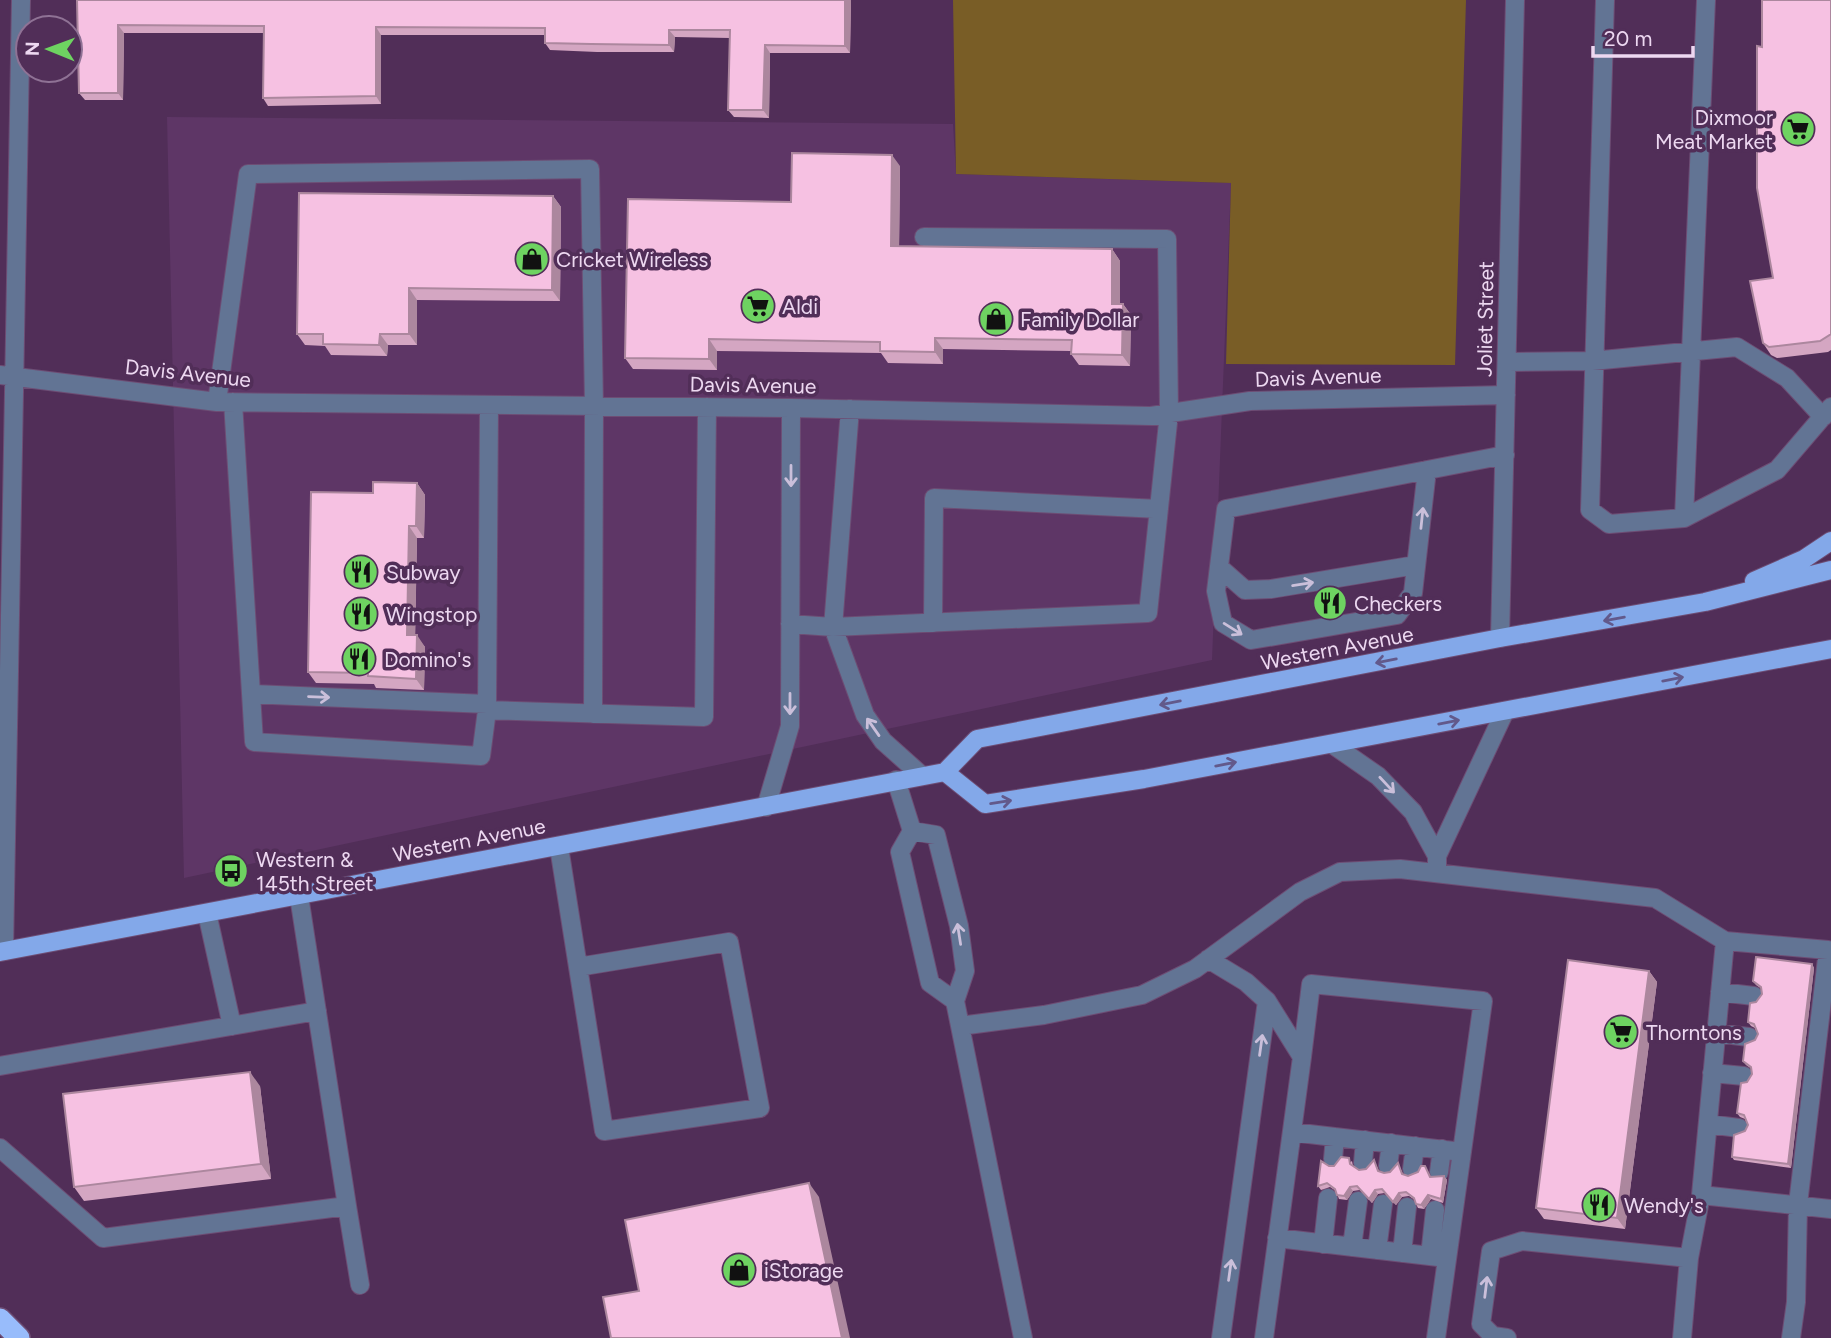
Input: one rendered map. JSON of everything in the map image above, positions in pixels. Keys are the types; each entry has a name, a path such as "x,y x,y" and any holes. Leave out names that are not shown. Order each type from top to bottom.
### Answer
{"highway":[{"path":"0,1319 19,1338"}],"main road":[{"path":"1705,602 1804,559 1831,541"},
{"name":"Western Avenue","path":"2,951 945,772 977,739 1500,638 1705,602 1831,570"},
{"path":"945,772 985,804 1332,744 1831,649"}],"street":[{"path":"2,951 7,375 19,130 21,0"},
{"name":"Joliet Street","path":"1500,638 1515,0"},
{"path":"1508,362 1592,361 1737,346 1787,378 1827,412 1777,470 1684,518 1609,524 1590,510 1592,361 1605,0"},
{"path":"1684,518 1706,0"},
{"path":"0,129 19,130"},
{"path":"489,405 487,707 481,756 254,743 225,402 248,174 590,169 594,406 593,714"},
{"path":"790,624 833,627 1148,613 1168,413 1167,239 924,237"},
{"name":"Davis Avenue","path":"7,375 225,402 791,408 1151,416 1250,401 1506,395"},
{"path":"251,694 593,714 704,717 706,407"},
{"path":"766,807 790,726 791,408"},
{"path":"850,410 833,627 865,715 883,741 921,775"},
{"path":"1427,470 1413,593 1397,615 1251,640 1223,623 1216,591 1226,509 1427,470 1505,456"},
{"path":"933,623 934,498 1159,509"},
{"path":"1219,567 1245,590 1271,589 1416,565"},
{"path":"1437,864 1505,711"},
{"path":"1332,744 1378,776 1413,812 1437,864"},
{"path":"895,780 912,831 900,852 926,971 930,984 955,1001"},
{"path":"912,831 936,835 942,854 965,971 955,1001 1023,1338"},
{"path":"559,847 578,967 604,1131 760,1108 729,943 578,967"},
{"path":"960,1026 1044,1015 1142,995 1195,969 1300,892 1340,872 1437,864 1655,898 1725,941 1828,950 1815,1002 1800,1135 1796,1302 1791,1338"},
{"path":"299,896 360,1285"},
{"path":"207,913 232,1026"},
{"path":"1682,1338 1689,1258 1702,1195 1725,941"},
{"path":"1208,959 1246,982 1267,1002 1302,1057"},
{"path":"1264,1338 1311,984 1483,1002 1462,1152 1438,1257"},
{"path":"1720,992 1754,996"},
{"path":"1221,1338 1267,1002"},
{"path":"0,1066 317,1011"},
{"path":"1717,1033 1749,1037"},
{"path":"1713,1073 1744,1076"},
{"path":"1708,1124 1739,1128"},
{"path":"1292,1132 1462,1152"},
{"path":"1333,1159 1335,1137"},
{"path":"1363,1163 1365,1140"},
{"path":"1388,1166 1391,1143"},
{"path":"1412,1169 1415,1146"},
{"path":"0,1148 103,1238 347,1206"},
{"path":"1439,1172 1442,1149"},
{"path":"1702,1195 1831,1209"},
{"path":"1323,1244 1328,1198"},
{"path":"1352,1247 1358,1201"},
{"path":"1377,1250 1383,1204"},
{"path":"1402,1253 1407,1207"},
{"path":"1435,1210 1438,1257 1436,1338"},
{"path":"1278,1238 1438,1257"},
{"path":"1507,1338 1493,1336 1482,1324 1490,1251 1522,1241 1689,1258"}],"shaded area":[{"path":"953,0 1466,0 1455,365 1226,364 1231,183 956,174"},
{"path":"167,117 953,124 956,174 1231,183 1212,660 184,878"}],"building":[{"path":"77,0 845,0 845,46 765,45 763,110 728,110 730,30 669,30 669,45 545,43 545,28 376,27 376,96 263,98 264,26 118,25 118,93 79,93 79,84 84,84 84,14 77,14"},
{"name":"Dixmoor Meat Market","path":"1762,0 1831,0 1831,334 1820,341 1769,347 1763,343 1750,281 1773,278 1757,188 1757,46 1762,47"},
{"path":"792,153 892,155 891,246 1112,249 1112,304 1123,304 1122,355 1071,354 1072,340 935,338 935,352 880,351 880,342 709,339 709,359 625,358 628,199 791,202"},
{"path":"299,193 553,196 552,290 409,288 409,334 380,334 379,345 323,344 323,334 297,334"},
{"path":"373,482 417,483 416,526 409,526 407,635 417,635 416,679 368,676 368,673 308,672 311,492 373,493"},
{"name":"Thorntons","path":"1756,957 1812,964 1788,1164 1732,1157 1734,1135 1745,1131 1748,1125 1744,1115 1737,1113 1741,1083 1747,1082 1752,1074 1751,1067 1743,1061 1745,1044 1755,1040 1758,1034 1754,1024 1748,1022 1750,1003 1756,1002 1762,994 1761,987 1753,981"},
{"path":"1568,960 1649,971 1617,1218 1536,1208"},
{"path":"250,1072 261,1164 74,1187 63,1094"},
{"path":"1341,1157 1349,1158 1350,1164 1359,1170 1366,1169 1374,1160 1378,1171 1384,1173 1390,1172 1398,1163 1402,1174 1408,1176 1425,1166 1430,1177 1444,1176 1441,1199 1428,1195 1421,1205 1416,1204 1414,1198 1406,1192 1399,1193 1393,1202 1382,1189 1375,1190 1369,1199 1357,1186 1350,1187 1344,1196 1337,1195 1335,1189 1327,1183 1318,1186 1321,1161 1334,1166"},
{"name":"iStorage","path":"809,1183 842,1338 611,1338 603,1297 639,1291 625,1220"}],"place":[{"name":"Dixmoor Meat Market","path":"1798,129"},
{"name":"Cricket Wireless","path":"532,259"},
{"name":"Aldi","path":"758,306"},
{"name":"Family Dollar","path":"996,319"},
{"name":"Subway","path":"361,572"},
{"name":"Checkers","path":"1330,603"},
{"name":"Wingstop","path":"361,614"},
{"name":"Domino's","path":"359,659"},
{"name":"Western & 145th Street","path":"231,871"},
{"name":"Thorntons","path":"1621,1032"},
{"name":"Wendy's","path":"1599,1205"},
{"name":"iStorage","path":"739,1270"}]}
